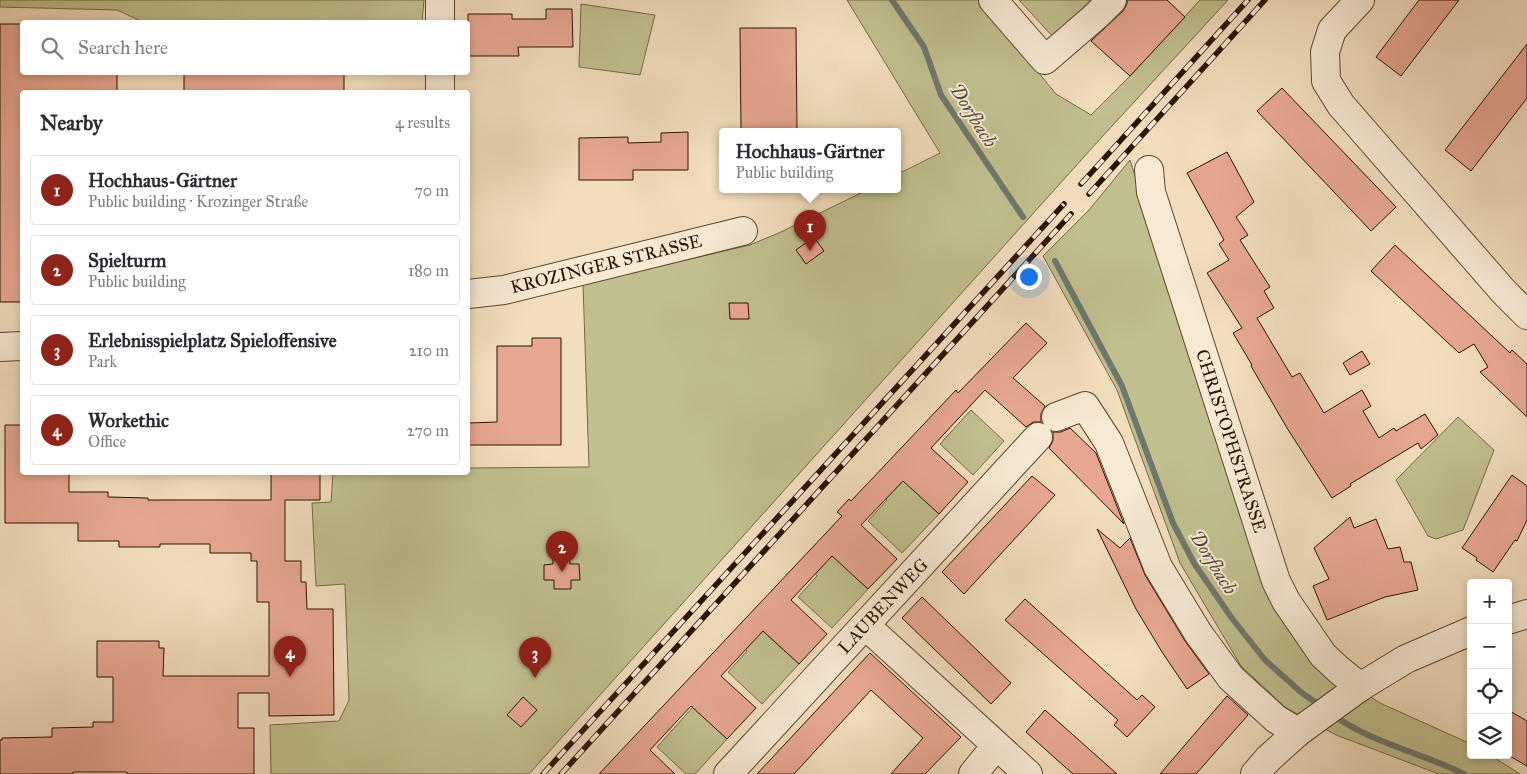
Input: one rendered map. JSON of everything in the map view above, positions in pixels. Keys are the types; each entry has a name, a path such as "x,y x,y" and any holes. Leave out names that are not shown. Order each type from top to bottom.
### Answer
{"street":[{"path":"440,0 440,20"},
{"path":"993,0 1045,60 1112,0"},
{"path":"1360,0 1332,30 1325,52 1326,81 1341,105 1504,292 1527,315"},
{"path":"440,75 440,90"},
{"name":"CHRISTOPHSTRASSE","path":"1149,170 1151,192 1276,581 1286,601 1323,654 1360,687"},
{"name":"KROZINGER STRASSE","path":"470,294 504,290 744,231"},
{"path":"0,347 20,346"},
{"path":"1056,417 1086,406 1108,443 1158,567 1198,633 1231,678 1276,719 1307,725"},
{"name":"LAUBENWEG","path":"728,774 1038,438"},
{"path":"1512,619 1527,614"},
{"path":"865,625 1028,774"},
{"path":"1255,774 1268,759 1307,725 1360,687 1406,659 1467,633"},
{"path":"973,774 996,746"}],"shaded area":[{"path":"0,0 424,0 422,20 139,20 117,10 0,7"},
{"path":"847,0 979,0 1056,94 1091,115 1200,0 1228,0 1101,138 529,774 271,774 270,725 339,721 349,700 345,584 316,586 312,503 331,502 333,475 470,475 470,468 589,467 583,284 750,245 861,193 901,193 901,172 940,153"},
{"path":"1019,0 1090,0 1055,39"},
{"path":"581,4 655,15 640,75 579,67"},
{"path":"1130,160 1268,587 1355,687 1380,703 1467,742 1467,759 1496,759 1520,774 1439,774 1336,735 1286,708 1241,666 1180,563 1117,390 1043,256 1089,210"},
{"path":"971,410 1004,441 973,475 940,444"},
{"path":"1458,417 1494,450 1463,530 1436,539 1428,536 1396,480"},
{"path":"902,479 939,514 902,553 868,521 887,500 885,498"},
{"path":"832,555 868,589 832,628 798,597 817,576 815,573"},
{"path":"762,630 799,664 762,704 728,672 747,651 745,649"},
{"path":"693,707 727,739 695,774 686,774 657,747"}],"building":[{"path":"1127,0 1167,0 1185,17 1130,76 1091,41 1123,11"},
{"path":"1419,0 1459,0 1401,76 1376,57"},
{"path":"546,9 572,9 573,47 518,47 519,56 470,56 470,20 468,20 468,14 512,14 512,19 546,19"},
{"path":"0,24 20,24 20,75 117,75 117,90 20,90 20,302 0,302"},
{"path":"740,28 796,28 797,128 741,128"},
{"path":"1527,44 1527,98 1471,171 1445,150"},
{"path":"184,75 344,75 344,90 184,90"},
{"path":"1282,88 1396,207 1371,231 1257,111"},
{"path":"688,132 688,170 633,170 633,180 579,180 579,138 628,137 628,143 661,142 661,133"},
{"path":"1227,152 1254,202 1236,217 1248,235 1240,240 1270,287 1264,291 1274,308 1257,318 1292,377 1300,373 1324,413 1362,390 1371,406 1363,411 1379,438 1394,428 1396,431 1425,414 1438,435 1421,449 1418,443 1350,484 1351,486 1332,498 1287,428 1251,366 1233,333 1242,328 1207,273 1229,260 1219,244 1224,240 1187,173"},
{"path":"814,237 824,251 806,264 796,250"},
{"path":"1395,245 1510,353 1512,350 1527,364 1527,417 1480,372 1488,367 1474,344 1459,353 1371,271"},
{"path":"729,303 748,303 749,319 730,319"},
{"path":"1026,323 1047,343 1013,378 1045,406 1041,414 1041,422 1033,422 1026,427 985,390 931,448 968,482 939,514 903,481 861,525 897,559 868,589 832,556 791,600 827,634 799,664 763,631 721,676 756,708 727,739 691,706 650,750 675,774 599,774 842,516 837,512 849,499 851,501 956,390 958,393"},
{"path":"532,338 561,338 561,445 470,445 470,423 497,422 497,346 532,346"},
{"path":"1362,351 1370,364 1350,375 1343,363"},
{"path":"5,425 20,425 20,475 69,475 69,492 108,492 108,497 148,498 148,500 271,500 271,475 320,475 320,500 285,500 285,561 301,561 301,582 306,582 307,609 333,609 334,715 269,716 269,693 238,693 238,728 254,728 254,774 73,772 73,774 0,774 0,740 2,738 52,737 52,728 93,727 93,722 113,722 113,677 97,677 97,641 159,641 159,648 164,648 163,676 269,676 269,602 257,602 257,561 251,561 251,553 210,553 210,544 160,544 160,547 119,547 119,541 78,541 78,523 5,523"},
{"path":"1070,428 1096,453 1124,524 1049,448 1053,441 1053,432 1061,432"},
{"path":"1512,475 1527,486 1527,520 1517,541 1515,540 1493,572 1462,548"},
{"path":"1032,476 1055,495 964,594 942,572"},
{"path":"1350,517 1354,528 1376,519 1388,549 1400,547 1404,562 1411,562 1418,590 1385,597 1327,620 1313,586 1329,579 1314,548"},
{"path":"1097,529 1120,548 1130,538 1145,575 1185,641 1209,674 1187,689 1136,609"},
{"path":"569,554 570,564 579,564 580,580 571,580 571,589 554,589 554,580 544,580 544,565 553,564 553,555"},
{"path":"922,597 1011,683 991,704 902,618"},
{"path":"1025,599 1137,700 1142,695 1155,707 1127,737 1114,725 1118,720 1005,620"},
{"path":"870,653 961,737 925,774 891,774 923,738 871,690 794,774 757,774"},
{"path":"1227,696 1248,715 1196,774 1160,774"},
{"path":"523,697 537,710 521,727 507,715"},
{"path":"1045,710 1117,774 1073,774 1065,767 1026,732"},
{"path":"1512,712 1527,721 1527,766 1512,757"}],"waterway":[{"name":"Dorfbach","path":"892,0 924,47 941,95 1023,217"},
{"name":"Dorfbach","path":"1055,261 1122,386 1173,523 1194,563 1231,617 1265,660 1302,693 1321,706"},
{"name":"Dorfbach","path":"1333,715 1364,733 1464,774"}],"railway":[{"path":"1081,184 1248,0"},
{"path":"1089,194 1265,0"},
{"path":"543,774 1064,204"},
{"path":"561,774 1071,214"}],"place":[{"name":"Hochhaus-Gärtner","path":"810,251"},
{"name":"Spielturm","path":"562,572"},
{"name":"Workethic","path":"290,677"},
{"name":"Erlebnisspielplatz Spieloffensive","path":"535,678"}]}
